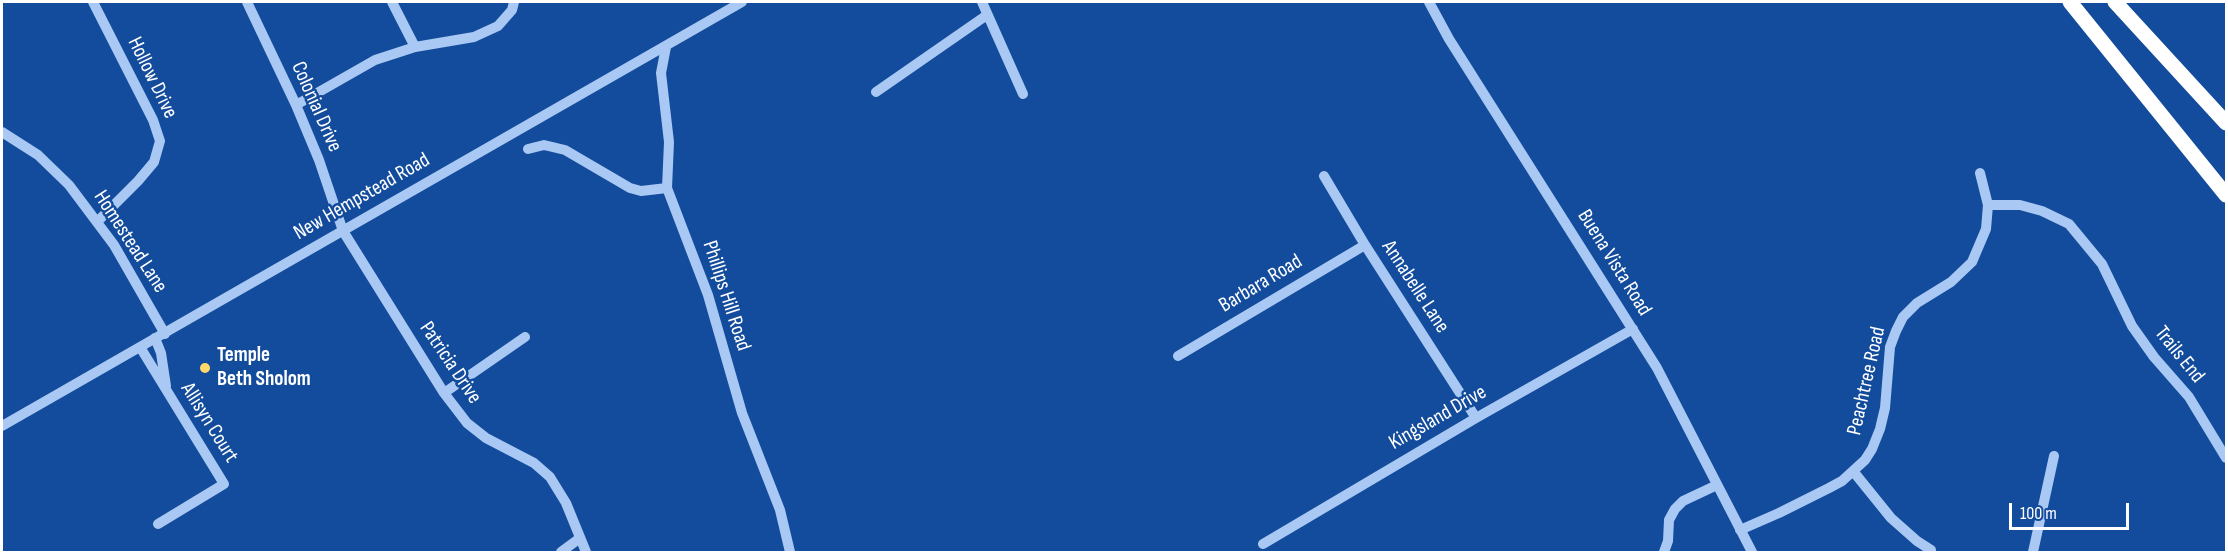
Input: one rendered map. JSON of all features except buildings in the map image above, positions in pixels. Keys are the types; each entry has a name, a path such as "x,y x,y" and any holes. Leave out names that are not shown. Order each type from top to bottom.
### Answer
{"highway":[{"path":"2070,2 2226,195"},
{"path":"2115,2 2226,123"}],"street":[{"name":"Colonial Drive","path":"247,2 296,105 319,160 343,231"},
{"path":"392,2 416,47"},
{"path":"296,105 375,60 416,47 474,37 498,26 512,10 514,2"},
{"name":"New Hempstead Road","path":"2,426 742,2"},
{"path":"981,2 1023,94"},
{"name":"Buena Vista Road","path":"1429,2 1449,39 1633,329 1678,406 1716,485 1752,552"},
{"name":"Hollow Drive","path":"97,222 154,162 160,141 153,120 98,3"},
{"path":"876,93 987,15"},
{"name":"Phillips Hill Road","path":"666,47 661,73 669,142 667,188 708,295 742,413 780,510 790,552"},
{"name":"Homestead Lane","path":"2,132 38,155 69,185 114,245 160,336 167,392"},
{"path":"528,149 544,145 558,147 630,188 641,191 667,188"},
{"path":"1980,173 1988,205"},
{"name":"Annabelle Lane","path":"1324,176 1365,245 1476,418"},
{"name":"Trails End","path":"1988,205 2020,205 2042,211 2069,224 2107,273 2132,326 2154,357 2189,397 2226,458"},
{"name":"Peachtree Road","path":"1740,530 1829,488 1853,471 1872,449 1881,429 1885,408 1890,347 1903,317 1917,303 1951,282 1972,262 1986,229 1988,205"},
{"name":"Patricia Drive","path":"343,231 444,393 467,423 486,438 534,463 550,477 566,503 586,552"},
{"name":"Barbara Road","path":"1178,356 1365,245"},
{"name":"Kingsland Drive","path":"1263,544 1476,418 1633,329"},
{"path":"444,393 525,337"},
{"name":"Allisyn Court","path":"140,347 224,483 158,524"},
{"path":"2033,552 2054,456"},
{"path":"1853,471 1891,518 1931,550"},
{"path":"1664,552 1668,541 1670,520 1675,509 1683,501 1716,485"},
{"path":"561,552 579,538"}],"place":[{"name":"Temple Beth Sholom","path":"205,368"}]}
